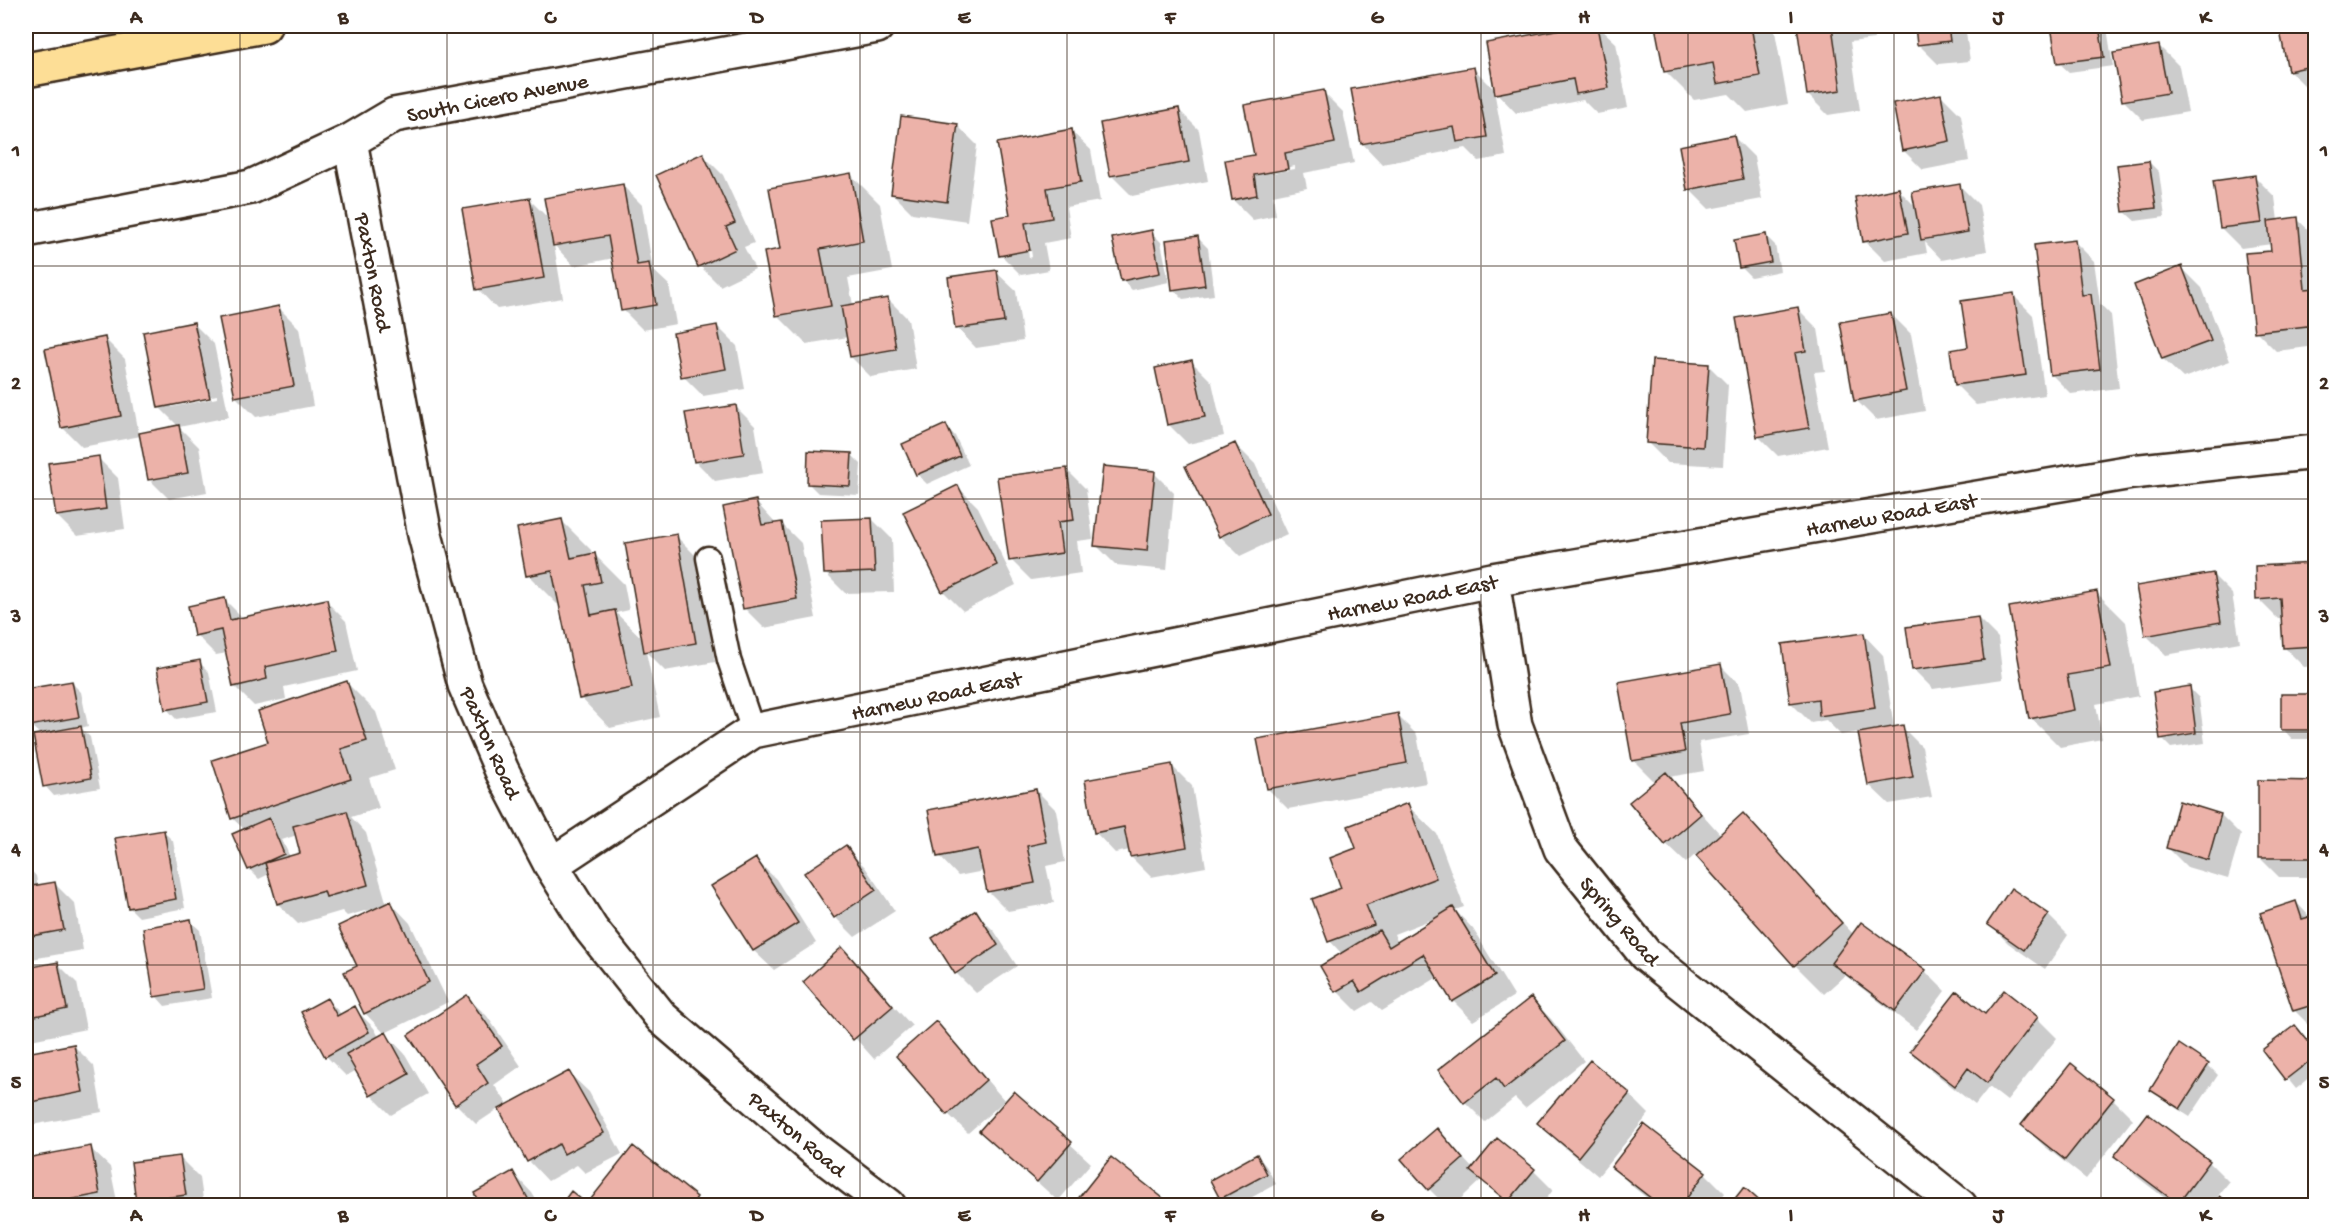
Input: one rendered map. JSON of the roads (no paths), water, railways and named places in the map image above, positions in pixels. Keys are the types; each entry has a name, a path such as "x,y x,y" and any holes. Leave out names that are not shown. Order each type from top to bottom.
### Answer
{"main road":[{"path":"26,70 206,31 264,26"}],"street":[{"name":"South Cicero Avenue","path":"26,230 250,186 350,141 394,115 877,26"},
{"name":"Paxton Road","path":"350,141 424,535 465,686 502,771 551,865 591,929 662,1018 814,1149 889,1206"},
{"name":"Harnew Road East","path":"551,865 753,731 1492,580 2132,472 2316,452"},
{"name":"Spring Road","path":"1492,580 1515,726 1561,849 1646,955 1960,1206"}],"lane":[{"path":"708,558 729,660 753,731"}]}
